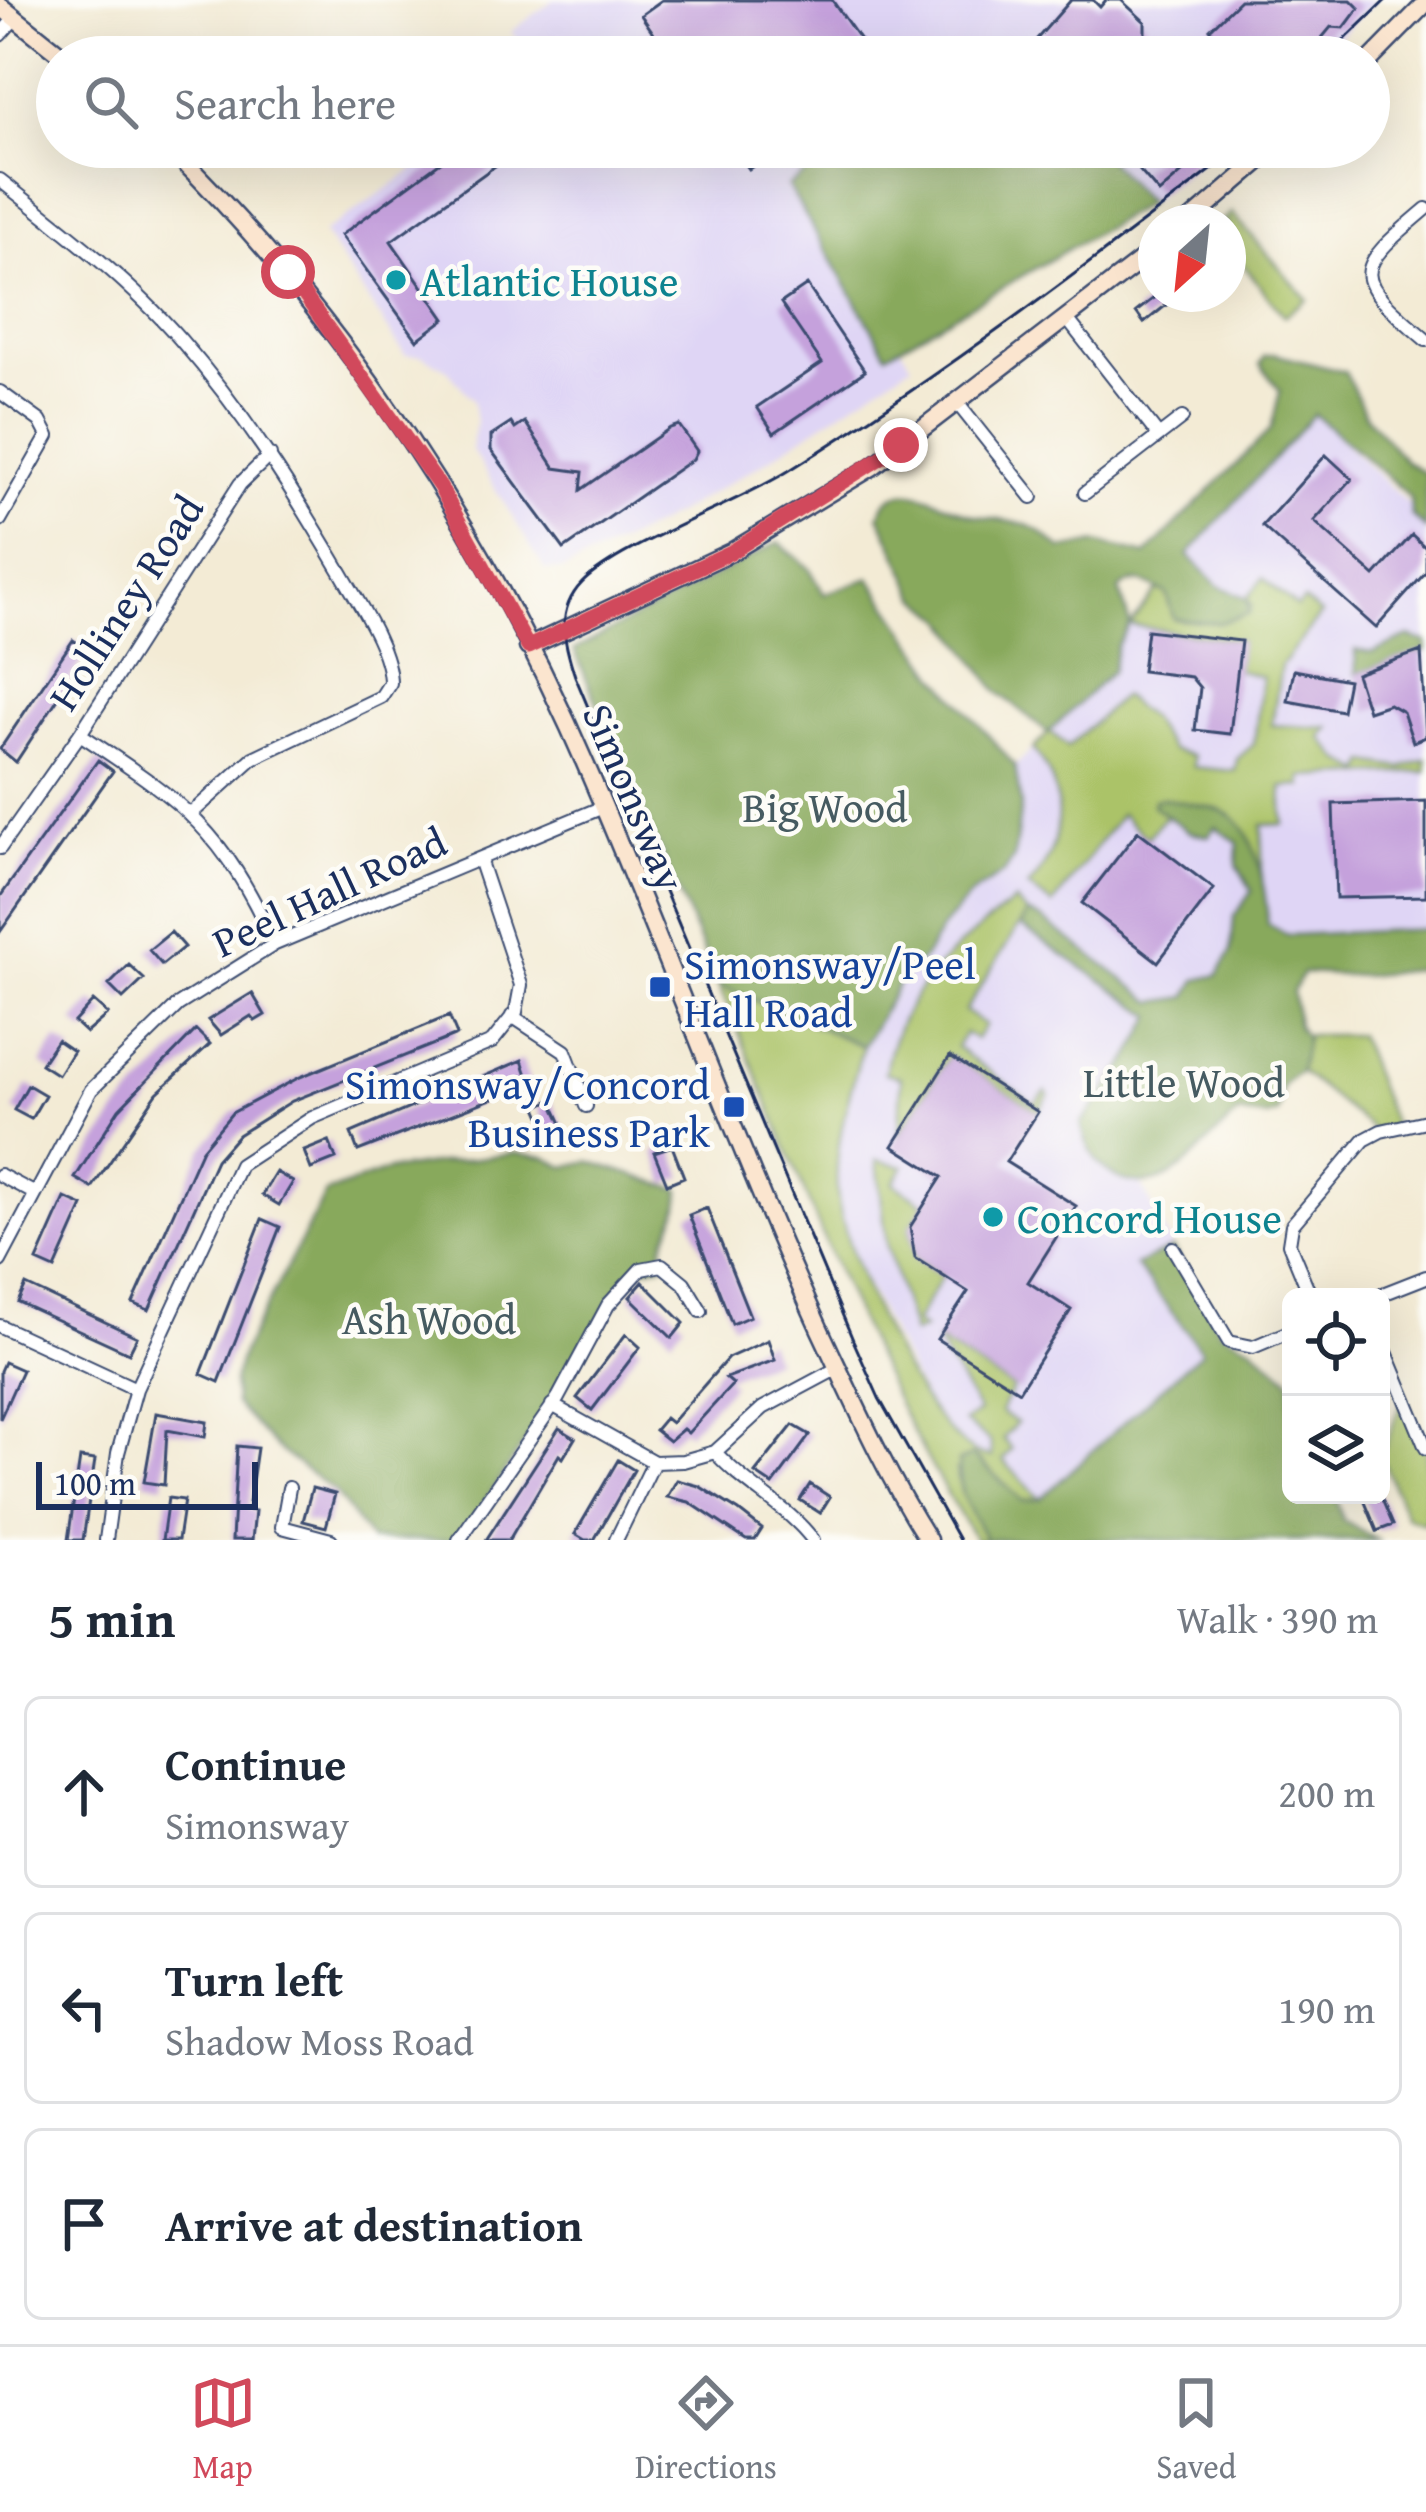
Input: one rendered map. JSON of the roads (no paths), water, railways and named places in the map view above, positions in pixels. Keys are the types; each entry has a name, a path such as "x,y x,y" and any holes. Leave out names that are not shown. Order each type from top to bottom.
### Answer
{"street":[{"path":"0,6 39,36"},
{"path":"1390,42 1423,11"},
{"path":"0,35 16,17"},
{"name":"Simonsway","path":"189,168 282,263 474,541 604,807 764,1207 899,1495 928,1540"},
{"path":"1210,204 1252,168"},
{"path":"0,180 98,260 179,337 270,455 354,595 387,664 390,683 381,697 254,758 193,812"},
{"path":"1426,209 1379,249 1367,270 1370,286 1382,303 1426,340"},
{"path":"528,647 731,552 872,466 1138,263"},
{"path":"1068,320 1158,435"},
{"path":"0,392 40,421 47,436 0,520"},
{"path":"958,404 1032,497"},
{"path":"1084,493 1182,418"},
{"name":"Holliney Road","path":"0,848 80,734 240,484 270,455"},
{"path":"80,734 193,812 247,882 275,944"},
{"name":"Peel Hall Road","path":"0,1261 32,1192 91,1090 178,1005 275,944 604,807"},
{"path":"106,1540 118,1453 136,1389 240,1166 313,1118 492,1042 512,1016 521,986 479,859"},
{"path":"512,1016 566,1051 586,1106"},
{"path":"1307,1288 1289,1244 1292,1226 1364,1140 1381,1130 1426,1121"},
{"path":"0,1175 32,1192"},
{"path":"1173,1248 1229,1342 1253,1347 1282,1334"},
{"path":"459,1540 552,1405 608,1305 640,1269 662,1264 684,1282 701,1311"},
{"path":"1390,1291 1426,1277"},
{"path":"0,1326 136,1389"},
{"path":"1390,1362 1426,1448"},
{"path":"552,1405 654,1462 715,1452 763,1408 838,1368"},
{"path":"715,1452 753,1492 796,1516 812,1540"},
{"path":"616,1540 654,1462"},
{"path":"289,1488 280,1534 331,1540"}],"tram line":[{"path":"1349,36 1386,0"},
{"path":"959,1540 879,1398 853,1340 575,676 565,639 565,616 573,594 600,569 767,483 848,433 1019,314 1214,168"}],"place":[{"name":"Atlantic House","path":"396,280"},
{"name":"Simonsway/Peel Hall Road","path":"660,987"},
{"name":"Simonsway/Concord Business Park","path":"734,1107"},
{"name":"Concord House","path":"993,1217"}],"park label":[{"name":"Big Wood","path":"825,806"},
{"name":"Little Wood","path":"1184,1081"},
{"name":"Ash Wood","path":"429,1318"}]}
